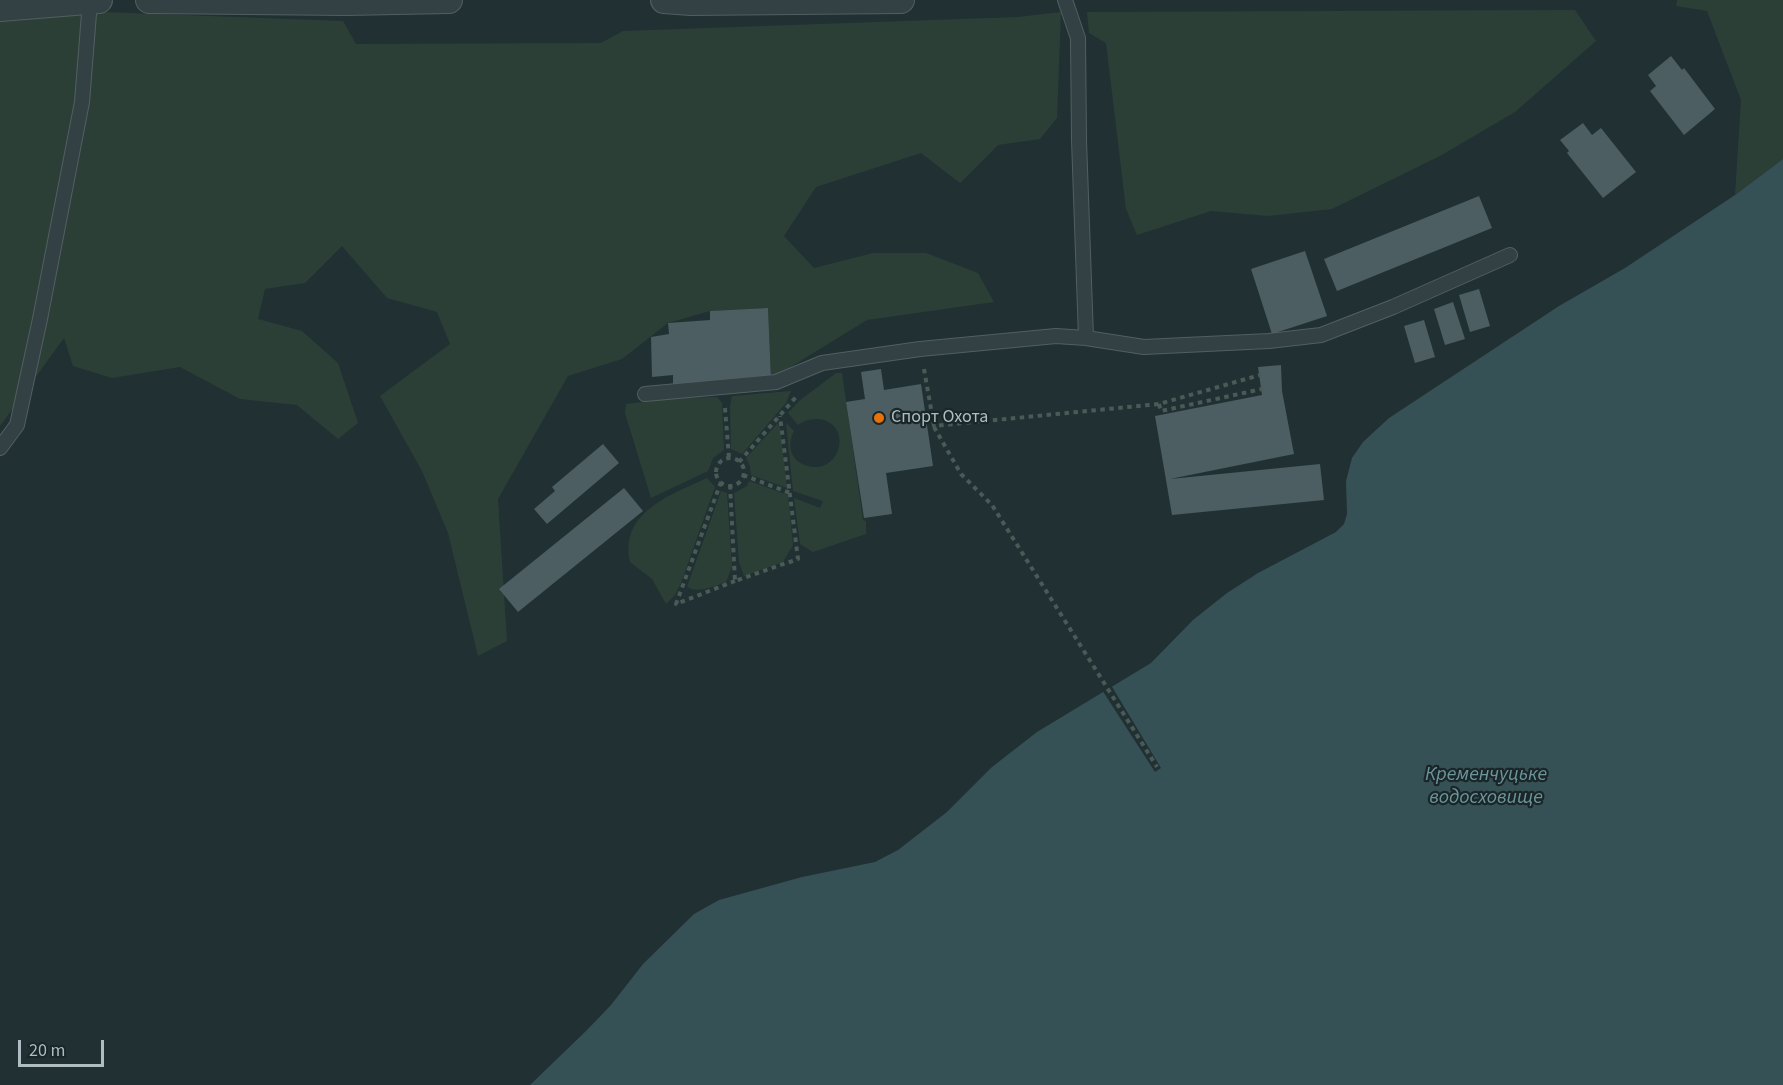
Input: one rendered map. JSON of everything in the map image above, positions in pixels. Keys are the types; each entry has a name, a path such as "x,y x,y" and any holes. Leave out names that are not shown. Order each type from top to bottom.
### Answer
{"street":[{"path":"0,8 95,0"},
{"path":"149,0 449,0"},
{"path":"664,0 691,2 902,0"}],"lane":[{"path":"0,448 17,425 40,319 82,102 95,0"},
{"path":"1065,0 1078,38 1086,338"},
{"path":"645,394 776,382 822,363 1056,336 1144,347 1269,341 1321,335 1394,307 1510,255"}],"path":[{"path":"920,350 934,426 961,474 992,505 1156,767"},
{"path":"739,462 802,391 822,363"},
{"path":"934,426 1160,404 1260,375"},
{"path":"724,387 729,458"},
{"path":"1160,404 1161,411 1262,389"},
{"path":"721,482 676,604 798,559 780,416"},
{"path":"729,458 739,462 743,467 743,475 737,484 730,485 721,482 717,477 717,469 721,461 729,458"},
{"path":"743,475 790,493"},
{"path":"730,485 735,581"}],"green space":[{"path":"1677,0 1783,0 1783,159 1735,195 1741,100 1707,11 1676,6"},
{"path":"1575,10 1596,41 1515,112 1440,156 1332,209 1268,216 1211,211 1137,235 1126,209 1106,43 1089,33 1087,12"},
{"path":"103,12 343,21 356,44 601,43 623,31 1018,17 1061,12 1057,118 1040,139 998,145 960,183 921,153 816,187 784,236 814,268 873,253 926,253 978,273 994,302 867,320 771,379 768,308 710,311 668,323 622,359 568,376 498,499 507,641 478,656 448,533 422,471 380,396 450,344 437,312 387,298 342,246 305,283 265,289 258,319 302,331 338,363 358,423 338,439 297,405 240,399 180,367 112,378 73,366 64,338 0,426 0,16"},
{"path":"836,373 842,373 863,520 866,521 866,534 813,552 800,544 794,498 820,508 823,501 793,491 786,423 794,431 790,446 793,455 800,463 819,467 835,457 838,451 839,436 833,425 816,419 798,425 788,413 799,401"},
{"path":"791,391 786,403 742,454 731,449 730,406 732,396"},
{"path":"717,397 722,403 724,450 713,458 708,471 651,498 625,413 626,404 675,398"},
{"path":"778,423 787,488 751,475 746,458"},
{"path":"707,478 715,487 681,583 675,595 666,604 652,579 630,562 629,545 632,530 651,508 678,491"},
{"path":"749,481 788,495 793,545 783,562 744,576 739,562 734,493 747,486"},
{"path":"721,491 727,493 732,567 726,582 706,589 692,589 687,587"}],"water":[{"name":"Кременчуцьке водосховище","path":"1783,159 1783,1085 530,1085 611,1005 643,964 694,914 719,900 802,877 875,862 898,850 947,812 992,767 1037,732 1151,663 1193,620 1227,593 1258,573 1336,532 1344,524 1347,514 1346,481 1352,458 1363,442 1389,418 1559,306 1625,268 1735,195"}],"pier":[{"path":"1111,685 1161,768 1155,772 1102,690"}],"building":[{"path":"1671,56 1682,70 1684,68 1715,109 1684,135 1650,91 1656,86 1648,75"},
{"path":"1583,123 1592,135 1601,128 1636,172 1603,198 1567,153 1569,151 1560,140"},
{"path":"1479,196 1492,228 1337,291 1324,259"},
{"path":"1305,251 1327,316 1272,334 1251,269"},
{"path":"1479,289 1490,326 1470,332 1459,295"},
{"path":"1453,302 1465,339 1445,345 1434,309"},
{"path":"768,308 771,379 673,385 673,375 652,377 651,337 669,334 668,323 710,320 710,311"},
{"path":"1424,320 1435,357 1415,363 1404,326"},
{"path":"1281,365 1282,391 1294,454 1170,479 1320,464 1324,500 1172,515 1155,416 1262,395 1258,367"},
{"path":"881,369 884,390 921,384 933,466 886,473 892,514 864,518 846,402 865,399 861,372"},
{"path":"603,444 619,463 547,524 534,509 555,491 552,487"},
{"path":"624,488 643,511 518,612 499,589"}],"place":[{"name":"Спорт Охота","path":"879,418"}]}
